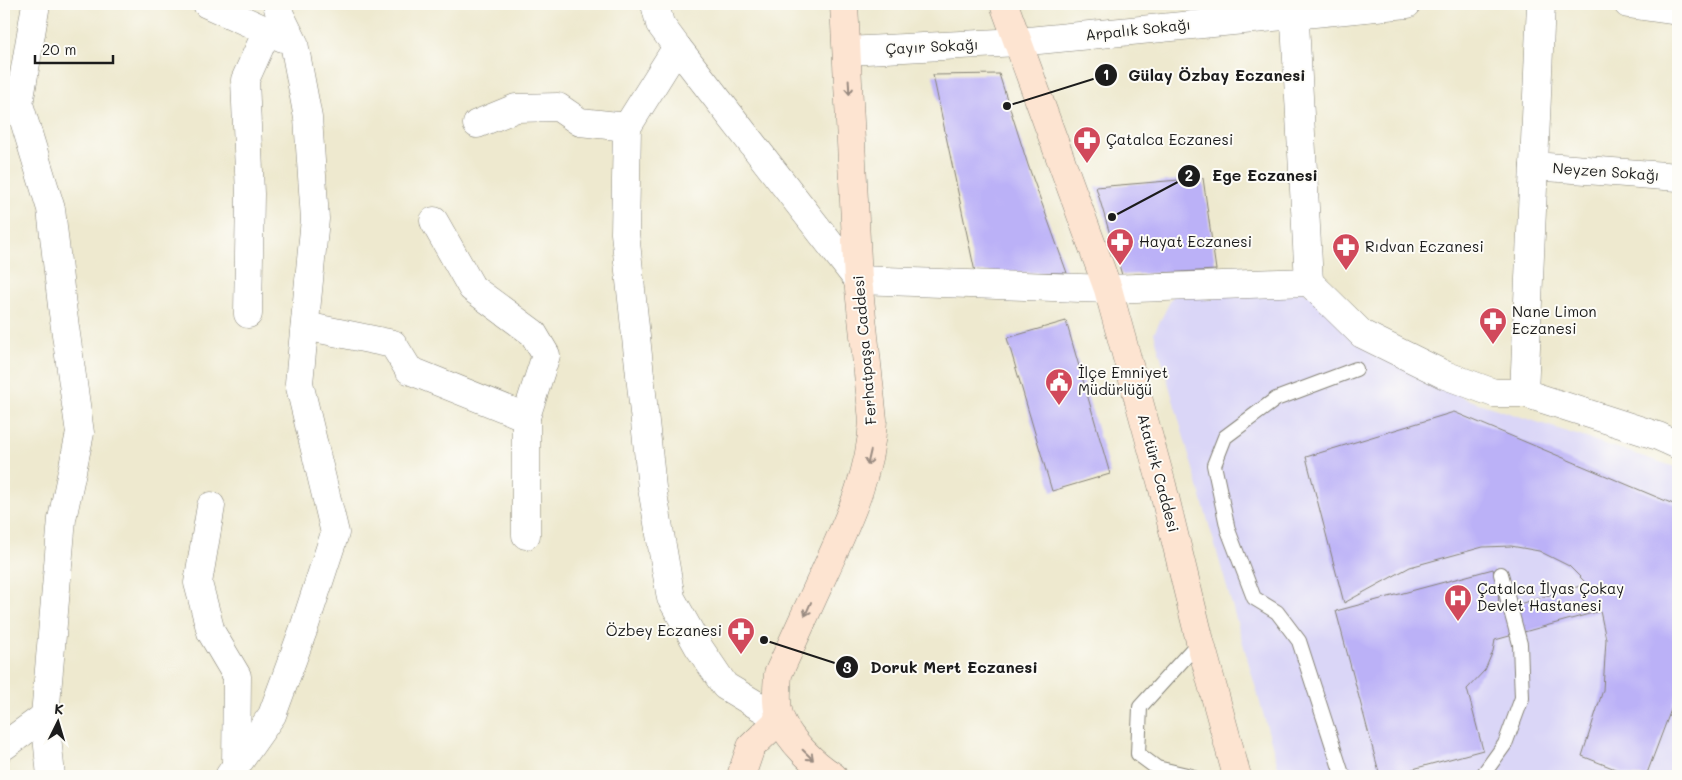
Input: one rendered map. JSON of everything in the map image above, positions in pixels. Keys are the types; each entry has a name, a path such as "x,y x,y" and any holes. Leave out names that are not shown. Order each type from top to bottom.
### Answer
{"main road":[{"name":"Ferhatpaşa Caddesi","path":"833,776 823,770 798,745 780,719 776,696 778,674 852,507 868,464 872,443 873,420 858,280 844,4"},
{"name":"Atatürk Caddesi","path":"1004,4 1108,289 1162,484 1200,641 1236,776"},
{"path":"741,776 751,747 780,719"}],"street":[{"path":"36,4 19,104 51,209 62,306 80,432 62,519 45,716 50,776"},
{"path":"207,4 294,43"},
{"path":"233,771 272,715 304,628 335,533 299,382 316,219 308,118 294,43 280,15 277,4"},
{"path":"655,4 660,24 858,280 1108,289 1309,282"},
{"name":"Arpalık Sokağı","path":"1018,42 1295,9 1407,4"},
{"path":"1524,393 1541,4"},
{"path":"1628,4 1678,11"},
{"path":"1295,9 1309,282 1362,334 1445,375 1494,393 1524,393 1658,436 1678,445"},
{"path":"248,314 250,194 245,80 267,31"},
{"name":"Çayır Sokağı","path":"847,51 1018,42"},
{"path":"677,47 627,127 625,233 652,488 671,598 698,646 725,686 780,719"},
{"path":"476,124 516,108 558,107 580,122 627,127"},
{"name":"Neyzen Sokağı","path":"1534,166 1678,177"},
{"path":"434,221 472,288 534,334 546,355 526,417 526,535"},
{"path":"305,326 393,344 409,370 526,417"},
{"path":"212,506 198,583 211,632 237,676 233,771"},
{"path":"4,746 45,716"}],"lane":[{"path":"1344,776 1299,641 1277,612 1254,598 1228,530 1214,465 1224,437 1276,399 1356,369"},
{"path":"1482,776 1505,744 1522,698 1520,644 1501,574"},
{"path":"1191,776 1157,768 1138,754 1140,707 1200,641"}],"shaded area":[{"name":"Çatalca İlyas Çokay Devlet Hastanesi","path":"1177,288 1302,290 1466,399 1678,468 1678,776 1281,776 1154,333"}],"building":[{"path":"999,74 1028,165 1067,273 975,272 933,75"},
{"path":"1203,178 1216,270 1122,275 1096,187"},
{"name":"İlçe Emniyet Müdürlüğü","path":"1066,321 1110,474 1052,491 1007,338"},
{"path":"1454,412 1678,506 1678,691 1646,776 1633,776 1582,756 1603,690 1606,639 1600,611 1495,640 1493,651 1485,670 1467,689 1483,750 1387,776 1380,776 1336,611 1493,569 1498,590 1499,610 1587,584 1569,566 1539,551 1511,546 1483,547 1410,567 1344,603 1306,457"}],"place":[{"name":"Gülay Özbay Eczanesi","path":"1007,106"},
{"name":"Çatalca Eczanesi","path":"1087,164"},
{"name":"Ege Eczanesi","path":"1112,217"},
{"name":"Hayat Eczanesi","path":"1120,266"},
{"name":"Rıdvan Eczanesi","path":"1346,271"},
{"name":"Nane Limon Eczanesi","path":"1493,345"},
{"name":"İlçe Emniyet Müdürlüğü","path":"1059,406"},
{"name":"Çatalca İlyas Çokay Devlet Hastanesi","path":"1458,622"},
{"name":"Doruk Mert Eczanesi","path":"764,640"},
{"name":"Özbey Eczanesi","path":"741,655"}]}
